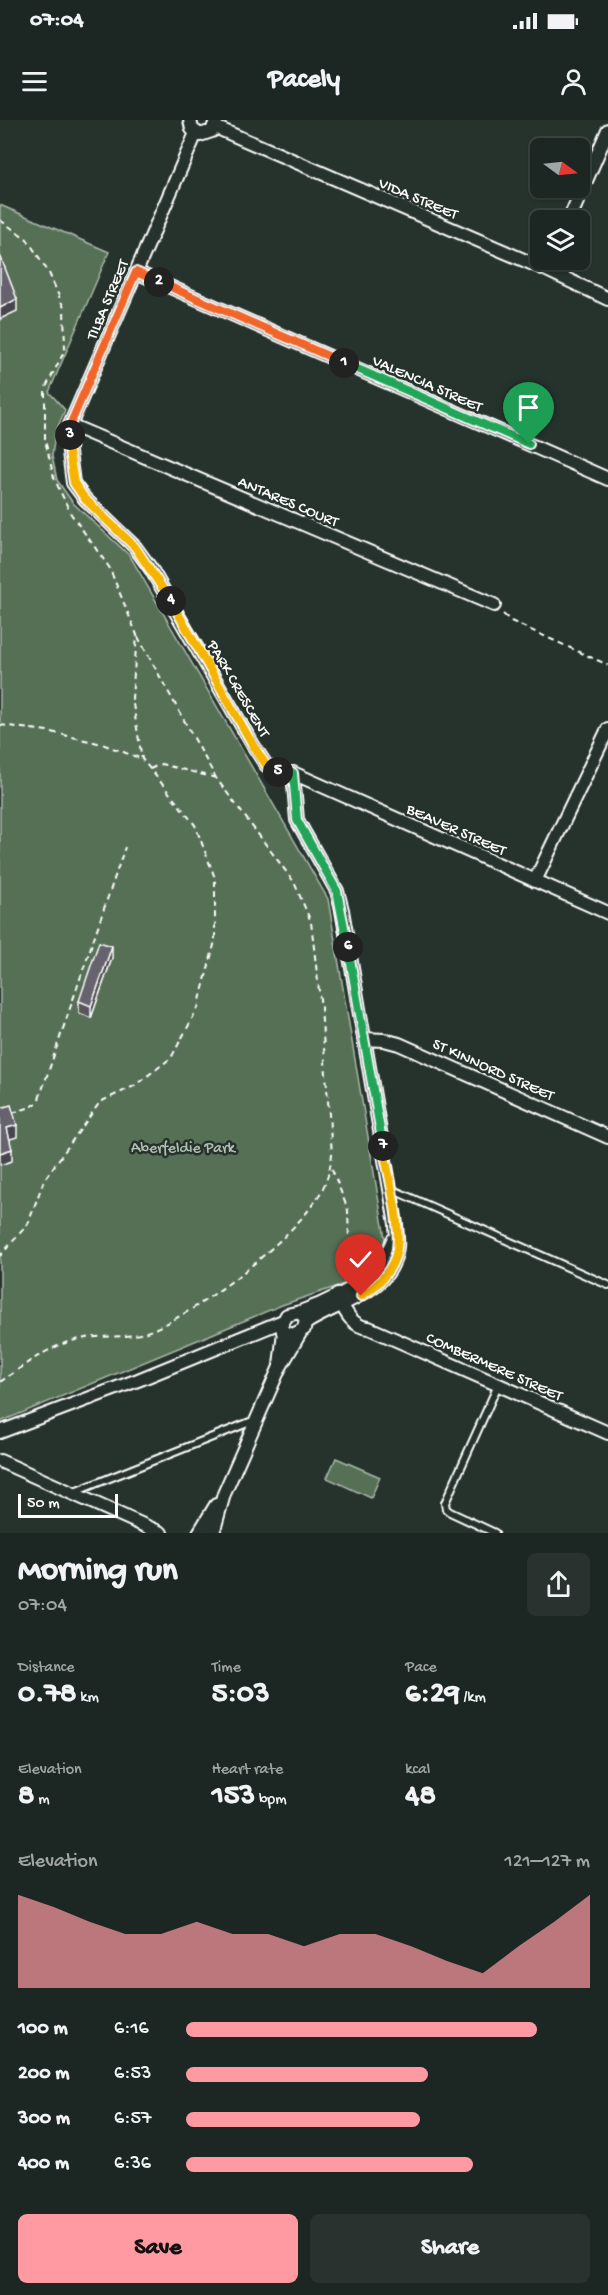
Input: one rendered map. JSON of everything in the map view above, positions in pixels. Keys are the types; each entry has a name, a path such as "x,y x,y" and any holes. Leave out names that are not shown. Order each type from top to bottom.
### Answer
{"street":[{"path":"190,120 195,133 200,135 209,134 215,124"},
{"name":"VIDA STREET","path":"215,124 530,257"},
{"path":"572,210 608,130"},
{"name":"TILBA STREET","path":"74,483 69,452 70,425 195,133"},
{"name":"VIDA STREET","path":"558,270 608,299"},
{"name":"VALENCIA STREET","path":"136,272 608,479"},
{"name":"ANTARES COURT","path":"70,425 494,604"},
{"name":"PARK CRESCENT","path":"74,483 85,499 135,547 151,569 266,765 282,775 293,773"},
{"path":"535,881 608,729"},
{"path":"0,1432 13,1429 250,1335 283,1328 293,1335 302,1323 346,1295 374,1286 389,1270 397,1248 396,1234 342,910 337,891 297,820 293,773"},
{"name":"BEAVER STREET","path":"293,773 608,913"},
{"name":"ST KINNORD STREET","path":"364,1039 384,1040 399,1044 608,1137"},
{"name":"COMBERMERE STREET","path":"346,1295 354,1322 363,1327 608,1433"},
{"path":"279,1369 283,1328 290,1314 302,1323"},
{"path":"213,1533 224,1494 279,1369 302,1323"},
{"path":"0,1442 13,1429"},
{"path":"0,1461 161,1533"},
{"path":"199,1533 224,1494"}],"lane":[{"path":"390,1189 608,1285"},
{"path":"495,1533 450,1512 446,1509 445,1503 498,1385"},
{"path":"71,1493 256,1420"}],"path":[{"path":"0,220 27,239 49,273 64,308 65,350 45,389 45,440 54,478 71,514 109,567 137,635 216,778 294,882 311,922 324,1041 332,1154 329,1176 319,1196 305,1215 268,1250 212,1295 152,1330 136,1335 81,1339 49,1349 0,1382"},
{"path":"494,604 511,621 608,665"},
{"path":"0,1256 28,1224 44,1180 100,1102 134,1086 171,1058 198,1008 215,941 215,878 195,825 142,759 132,698 137,635"},
{"path":"0,725 47,731 102,744 142,759"},
{"path":"150,769 161,764 216,778"},
{"path":"4,1115 31,1107 38,1102 125,847"},
{"path":"331,1167 348,1210 350,1278 346,1295"}],"green space":[{"name":"Aberfeldie Park","path":"0,205 109,252 49,392 65,410 55,434 52,456 57,480 73,503 130,556 328,899 385,1238 382,1253 365,1274 347,1283 282,1305 0,1422"},
{"path":"336,1458 380,1477 371,1498 327,1478"}],"building":[{"path":"0,255 17,299 0,308"},
{"path":"99,942 112,946 91,1006 79,1001"},
{"path":"11,1105 17,1125 7,1128 12,1149 0,1153 0,1108"}],"route":[{"path":"361,1296 389,1270 397,1248 396,1224 337,891 297,820 293,773 282,775 266,765 151,569 135,547 85,499 74,483 69,452 70,425 136,272 529,444"}]}
